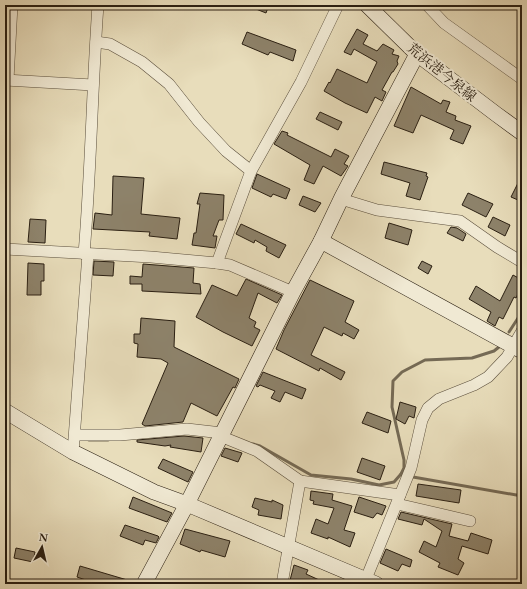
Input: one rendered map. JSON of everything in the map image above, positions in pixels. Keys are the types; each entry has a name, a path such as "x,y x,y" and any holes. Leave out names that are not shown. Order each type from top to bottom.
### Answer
{"street":[{"path":"12,5 7,80 93,85"},
{"path":"73,452 79,435 93,85 98,5"},
{"path":"217,263 251,171 301,82 338,5"},
{"name":"荒浜港今泉線","path":"367,5 417,54 522,132"},
{"path":"427,5 444,23 522,79"},
{"path":"96,42 110,44 142,62 169,84 204,128 226,151 251,171"},
{"path":"144,584 187,504 293,292 322,241 341,199 417,54"},
{"path":"341,199 376,210 460,221 497,247 522,262"},
{"path":"322,241 518,348"},
{"path":"5,249 217,263 230,265 293,292"},
{"path":"5,411 73,452 154,492 187,504 369,583 398,499 411,468 422,420 428,408 439,399 474,385 488,377 518,348 522,331"},
{"path":"79,435 120,435 187,429 221,434 257,451 300,481 398,499 470,521"},
{"path":"282,584 300,481"}],"building":[{"path":"246,5 269,5 266,13"},
{"path":"357,29 368,35 363,44 377,51 383,44 394,50 392,54 399,56 397,61 398,64 382,90 386,92 382,101 375,97 367,113 324,91 337,69 367,83 377,62 354,49 351,55 344,52"},
{"path":"247,32 296,50 293,61 270,52 268,55 242,44"},
{"path":"411,87 441,104 443,100 450,102 446,112 456,116 455,120 471,126 463,144 450,139 454,130 421,115 413,133 394,126"},
{"path":"320,112 342,122 338,130 316,119"},
{"path":"282,131 331,157 335,149 349,156 344,164 348,166 341,176 323,166 314,184 304,180 310,165 274,144"},
{"path":"384,162 427,173 426,176 428,177 420,200 406,196 410,183 381,174"},
{"path":"257,174 290,189 286,199 273,194 271,197 252,188"},
{"path":"522,175 522,195 518,200 511,197"},
{"path":"113,176 144,178 141,214 180,218 177,239 149,236 150,232 93,229 95,213 112,215"},
{"path":"200,193 224,195 223,220 219,220 213,236 217,236 215,248 192,245 194,233 196,233 200,204 197,204"},
{"path":"468,193 493,204 486,217 462,205"},
{"path":"303,196 321,203 315,212 299,205"},
{"path":"493,217 510,225 505,236 488,227"},
{"path":"30,219 46,220 45,243 28,242"},
{"path":"389,223 412,230 408,245 385,238"},
{"path":"241,224 286,245 279,258 266,251 267,247 255,240 254,243 236,234"},
{"path":"451,227 457,228 466,234 463,241 447,233"},
{"path":"94,261 114,262 113,276 93,275"},
{"path":"422,261 432,266 428,274 418,268"},
{"path":"28,263 44,264 44,281 41,281 41,295 27,295"},
{"path":"143,264 194,268 193,283 200,284 201,294 142,291 142,284 130,284 130,276 142,277"},
{"path":"513,275 522,280 522,296 518,294 516,298 514,297 503,319 499,317 495,326 487,321 491,312 469,299 476,286 500,301"},
{"path":"246,279 282,295 277,303 258,293 249,318 256,322 254,327 260,330 252,346 196,317 212,285 237,296"},
{"path":"310,280 354,301 345,322 359,330 354,339 343,333 342,336 324,327 311,355 345,372 341,380 320,368 319,371 276,349 284,330"},
{"path":"141,318 175,321 174,347 239,379 217,416 191,403 183,422 145,426 142,424 168,363 161,359 137,357 138,344 134,343 134,334 140,334"},
{"path":"263,372 306,389 302,399 285,392 280,402 271,398 275,391 260,385 258,387 256,386"},
{"path":"400,402 416,407 414,418 409,416 405,424 396,419"},
{"path":"367,412 391,421 388,433 362,423"},
{"path":"184,436 203,438 201,452 170,447 171,445 165,446 137,442 137,440"},
{"path":"225,448 242,453 238,462 221,456"},
{"path":"362,458 385,466 380,480 357,472"},
{"path":"163,459 193,472 188,482 158,468"},
{"path":"418,484 461,490 459,503 416,496"},
{"path":"311,491 333,494 332,500 352,506 344,530 355,533 350,547 328,537 328,539 311,533 316,519 328,524 334,508 313,504 314,501 310,500"},
{"path":"133,497 172,513 167,522 129,508"},
{"path":"359,497 386,506 382,515 377,513 373,518 354,512"},
{"path":"255,498 272,502 272,500 283,505 281,519 258,515 259,510 252,507"},
{"path":"401,512 452,524 449,536 468,541 471,533 492,540 488,554 462,546 458,559 464,563 458,575 438,567 440,563 419,552 424,541 436,547 442,531 424,519 422,525 398,519"},
{"path":"125,525 159,537 156,543 145,540 143,545 120,536"},
{"path":"185,529 230,541 225,557 201,550 200,552 180,544"},
{"path":"16,548 35,552 33,562 14,558"},
{"path":"386,549 412,560 410,567 402,564 398,571 380,563"},
{"path":"294,565 308,570 306,574 328,584 289,584"},
{"path":"80,566 134,582 134,584 97,584 77,577"}],"waterway":[{"path":"509,332 522,312"},
{"path":"401,474 404,468 404,460 392,407 393,381 402,372 425,360 472,358 494,351 499,347"},
{"path":"89,440 108,440"},
{"path":"253,444 260,446 311,475 351,479 379,485 394,482 401,474 403,475"},
{"path":"413,477 522,496"}]}
